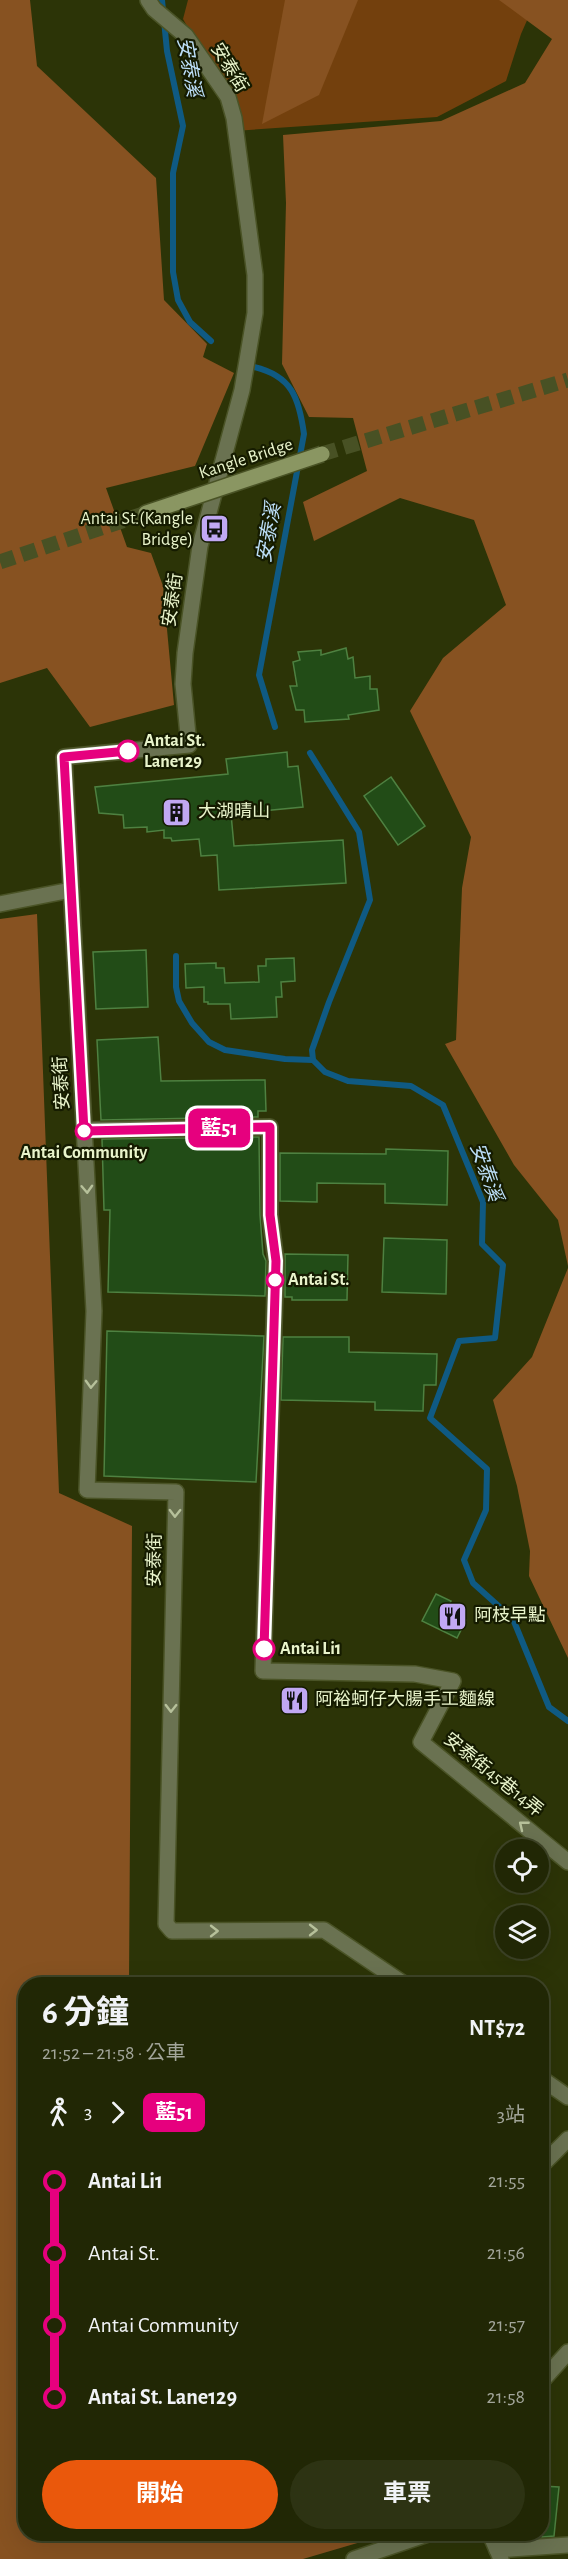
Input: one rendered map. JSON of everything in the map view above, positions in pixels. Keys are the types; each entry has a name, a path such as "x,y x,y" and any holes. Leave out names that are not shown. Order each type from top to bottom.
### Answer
{"street":[{"name":"安泰街","path":"148,0 154,9 186,36 228,97 234,118 255,275 255,313 242,390 200,546 185,653 183,684 189,745 64,757 94,1311 87,1490 176,1492 166,1924 172,1931 324,1930 394,1977"},
{"name":"Kangle Bridge","path":"146,513 322,454"},
{"path":"0,904 71,890"},
{"name":"安泰街","path":"84,1131 270,1127 270,1215 276,1261 263,1671 415,1674 453,1681 421,1742"},
{"name":"安泰街45巷14弄","path":"421,1742 568,1862"},
{"path":"549,2084 568,2097"},
{"path":"549,2158 568,2139"},
{"path":"549,2373 568,2352"},
{"path":"354,2559 407,2541"},
{"path":"499,2554 568,2546"}],"shaded area":[{"path":"0,0 30,0 37,66 156,178 164,300 207,344 203,357 234,373 195,466 106,488 127,547 151,553 163,586 174,705 90,727 47,668 0,683"},
{"path":"188,0 536,0 521,34 506,81 437,117 234,131 230,102 183,19"},
{"path":"285,0 358,0 319,95 262,124"},
{"path":"499,0 568,0 568,1266 558,1220 514,1165 445,1044 456,1040 462,888 471,837 410,711 443,658 506,605 474,520 400,498 314,541 303,502 367,471 353,418 309,417 282,364 286,203 283,135 441,121 525,83 552,39"},
{"path":"37,914 59,1493 132,1526 129,1977 18,1977 18,2541 364,2541 303,2559 0,2559 0,919"},
{"path":"568,1268 568,1658 529,1576 530,1551 517,1486 493,1400 532,1357"}],"building":[{"path":"346,648 348,659 353,657 355,678 370,676 370,689 377,689 379,710 348,715 349,719 305,722 304,710 296,710 290,686 297,686 293,662 300,660 298,652 321,650 321,655"},
{"path":"287,752 288,767 298,766 303,807 231,814 234,846 343,840 346,883 219,890 217,855 201,856 199,839 172,841 171,838 164,838 164,830 147,832 147,827 124,828 123,815 99,813 95,787 228,774 226,759"},
{"path":"391,777 425,826 398,845 364,796"},
{"path":"146,950 148,1007 96,1009 93,952"},
{"path":"294,958 295,981 281,982 282,997 276,997 277,1017 231,1019 230,1004 208,1004 204,1002 204,987 186,988 185,964 216,963 216,968 224,968 225,983 259,982 258,966 266,966 266,959"},
{"path":"158,1037 161,1081 265,1080 266,1111 258,1111 258,1117 101,1120 97,1040"},
{"path":"259,1137 260,1215 263,1254 266,1261 265,1296 108,1292 110,1210 104,1210 102,1139"},
{"path":"386,1149 448,1151 447,1205 385,1203 385,1184 317,1183 317,1202 280,1201 280,1153 386,1154"},
{"path":"384,1238 447,1240 446,1294 382,1292"},
{"path":"285,1254 348,1255 347,1300 292,1300 292,1297 285,1297"},
{"path":"107,1331 264,1336 256,1482 104,1476"},
{"path":"283,1337 349,1337 349,1352 437,1354 436,1385 424,1385 423,1411 375,1410 375,1402 281,1400"},
{"path":"436,1594 451,1601 449,1605 458,1610 455,1614 466,1620 457,1638 422,1621"},
{"path":"549,2486 559,2487 554,2536 549,2536"}],"waterway":[{"name":"安泰溪","path":"162,0 167,51 183,126 173,173 173,272 178,300 190,322 211,341"},
{"name":"安泰溪","path":"254,367 277,376 291,390 296,399 304,434 259,675 275,727"},
{"name":"安泰溪","path":"310,753 359,832 370,900 329,1002 312,1050 313,1060 325,1072 348,1081 411,1086 443,1105 483,1202 482,1244 503,1265 495,1338 459,1341 430,1418 487,1469 486,1510 464,1560 473,1583 513,1619 549,1707 568,1721"},
{"path":"176,956 176,987 179,1001 192,1023 209,1042 225,1050 285,1059 313,1060"}],"tunnel":[{"path":"322,454 568,380"},
{"path":"0,562 146,513"}],"bus line":[{"name":"藍51","path":"128,751 64,757 84,1131 270,1127 270,1215 276,1261 264,1649"}],"place":[{"name":"Antai St.(Kangle Bridge)","path":"214,529"},
{"name":"Antai St. Lane129","path":"128,751"},
{"name":"大湖晴山","path":"177,812"},
{"name":"Antai Community","path":"84,1131"},
{"name":"Antai St.","path":"275,1280"},
{"name":"阿枝早點","path":"453,1616"},
{"name":"Antai Li1","path":"264,1649"},
{"name":"阿裕蚵仔大腸手工麵線","path":"294,1700"}]}
